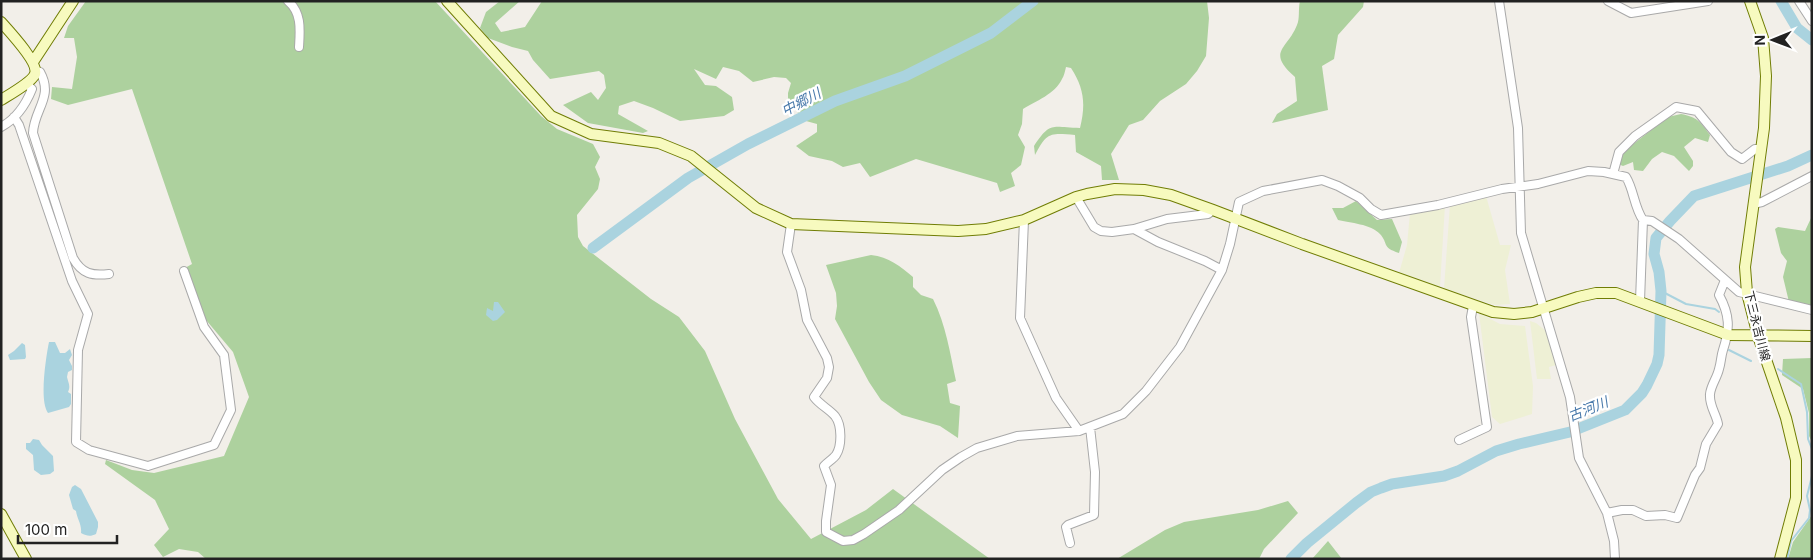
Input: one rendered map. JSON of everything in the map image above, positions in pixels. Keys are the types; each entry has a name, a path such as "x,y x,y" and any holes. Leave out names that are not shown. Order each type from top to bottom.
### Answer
{"street":[{"path":"1,100 26,83 34,75 34,67 73,1"},
{"path":"288,1 298,16 301,28 299,47"},
{"path":"446,1 551,116 591,134 659,143 691,156 756,208 791,224 958,231 986,229 1024,220 1076,197 1115,189 1144,190 1171,195 1493,312 1514,314 1532,312 1596,293 1616,293 1728,334 1812,336"},
{"path":"1499,1 1518,128 1521,233 1570,397 1579,458 1608,514 1614,541 1615,559"},
{"path":"1608,1 1632,13 1708,1"},
{"name":"下三永吉川線","path":"1750,1 1763,38 1766,76 1764,128 1745,268 1748,293 1758,336 1786,418 1796,460 1796,498 1780,559"},
{"path":"1799,1 1812,21"},
{"path":"1,22 45,81 44,99 33,125 33,133 73,258 82,269 92,275 109,274"},
{"path":"1,127 14,117 28,98 32,89 26,83"},
{"path":"1613,174 1619,152 1636,136 1676,107 1697,111 1731,152 1742,159 1755,149 1760,152"},
{"path":"14,117 19,125 72,282 88,314 78,350 78,414 75,437 76,442 89,450 148,466 214,446 231,410 224,355 204,327 184,271"},
{"path":"791,224 787,252 801,290 807,320 827,358 829,367 828,378 814,397 819,404 835,416 840,436 835,455 824,466 831,486 826,532 843,541 853,540 864,534 899,510 942,470 977,448 1017,436 1079,431 1123,414 1146,391 1180,347 1222,270 1239,202 1263,191 1322,180 1360,198 1370,209 1381,215 1438,205 1519,186 1538,184 1588,171 1626,176 1631,185 1638,212 1643,220 1641,301"},
{"path":"1754,202 1762,202 1812,176"},
{"path":"1076,197 1094,227 1101,231 1134,230 1167,219 1208,214 1213,210"},
{"path":"1024,220 1020,318 1056,398 1079,431"},
{"path":"1643,220 1652,221 1679,239 1739,292 1812,310"},
{"path":"1134,230 1222,270"},
{"path":"1608,514 1622,510 1633,510 1646,516 1665,515 1678,518 1695,475 1700,468 1706,444 1718,424 1711,407 1710,392 1719,370 1722,351 1728,334 1726,307 1719,295 1724,280"},
{"path":"1459,440 1487,427 1471,317 1473,306"},
{"path":"1070,543 1066,528 1068,524 1094,515 1095,472 1090,427"},
{"path":"1,514 26,559"}],"green space":[{"path":"86,1 435,1 541,116 557,129 593,144 600,157 595,167 600,179 598,189 577,215 578,237 583,246 651,299 679,317 705,351 735,419 778,499 811,539 866,510 893,489 990,559 206,559 198,552 179,549 163,557 154,545 169,529 155,500 105,464 106,460 132,470 154,473 224,456 249,397 233,352 206,320 198,306 185,268 192,264 132,89 68,105 51,99 52,87 72,89 77,57 74,38 64,38 68,26"},
{"path":"500,1 520,1 495,23 501,32 525,27 542,1 1207,1 1209,18 1206,56 1197,71 1186,84 1160,101 1143,120 1129,125 1111,154 1119,180 1102,180 1101,166 1076,152 1075,135 1055,134 1046,138 1035,155 1034,146 1049,129 1053,127 1080,128 1083,96 1079,82 1071,68 1066,67 1063,78 1055,89 1023,109 1022,124 1018,135 1025,147 1021,165 1011,173 1015,186 1000,192 997,183 916,159 870,177 860,163 843,167 832,161 809,156 796,146 817,132 817,124 806,121 788,102 791,83 786,78 774,77 753,82 739,71 723,67 716,79 694,69 705,85 716,86 732,97 734,110 724,116 680,121 634,101 619,106 618,114 648,131 643,133 588,123 563,105 591,92 598,100 606,88 604,75 599,71 550,79 533,60 528,51 488,38 480,28 486,12"},
{"path":"1300,1 1364,1 1363,7 1338,35 1334,59 1322,66 1328,110 1272,123 1277,114 1297,101 1295,77 1286,68 1280,56 1281,51 1298,23"},
{"path":"1681,114 1698,121 1710,135 1708,142 1695,138 1684,147 1693,161 1693,166 1689,171 1674,156 1662,152 1652,159 1643,171 1634,170 1633,162 1623,166 1618,164 1623,153 1632,145 1668,117"},
{"path":"1486,196 1500,245 1511,245 1505,270 1510,304 1495,305 1444,289 1450,204"},
{"path":"1356,201 1377,220 1392,219 1402,242 1399,253 1387,247 1383,237 1371,228 1338,220 1332,208 1343,208"},
{"path":"1445,205 1440,287 1399,273 1407,245 1410,213"},
{"path":"1812,216 1812,308 1789,302 1783,277 1787,261 1781,253 1775,229 1778,227 1805,231"},
{"path":"871,255 889,260 899,266 913,277 913,287 921,295 933,299 950,350 956,381 947,384 950,403 960,406 958,438 940,426 902,415 881,400 869,382 835,319 836,293 826,265"},
{"path":"1479,313 1500,324 1525,326 1533,386 1532,414 1500,424 1492,417"},
{"path":"1530,321 1546,331 1556,365 1549,367 1551,379 1537,379"},
{"path":"1812,358 1812,442 1809,436 1809,413 1803,389 1782,375 1783,359"},
{"path":"1288,501 1298,513 1264,549 1259,559 1117,559 1165,530 1184,522 1258,510"},
{"path":"1812,515 1812,559 1788,559 1793,542"},
{"path":"1328,541 1342,559 1312,559"}],"water":[{"path":"494,302 498,302 505,312 497,320 493,321 486,315 487,308 493,311"},
{"path":"49,342 55,342 60,353 65,353 70,349 72,355 69,360 72,370 68,372 67,377 71,404 69,407 48,413 45,407 44,389"},
{"path":"22,343 25,345 25,359 10,360 8,355"},
{"path":"33,439 39,440 53,456 54,471 50,474 41,475 34,470 33,455 26,449 26,443 30,443"},
{"path":"75,485 81,489 98,522 96,534 94,535 88,536 81,533 76,511 73,509 69,495 72,487"}],"waterway":[{"name":"中郷川","path":"593,248 688,178 748,144 835,101 905,76 991,33 1033,1"},
{"name":"古河川","path":"1781,1 1797,28 1812,40"},
{"name":"古河川","path":"1291,559 1307,543 1371,492 1392,484 1444,476 1458,471 1496,451 1570,432 1625,410 1642,393 1647,385 1659,355 1661,291 1659,272 1654,254 1656,238 1694,196 1788,166 1812,155"},
{"path":"1661,291 1686,304 1715,309 1719,312"},
{"path":"1729,350 1751,361"},
{"path":"1778,369 1801,384 1807,412 1808,439 1812,449"},
{"path":"1787,559 1791,541 1809,518 1810,510 1807,496 1812,476"}]}
